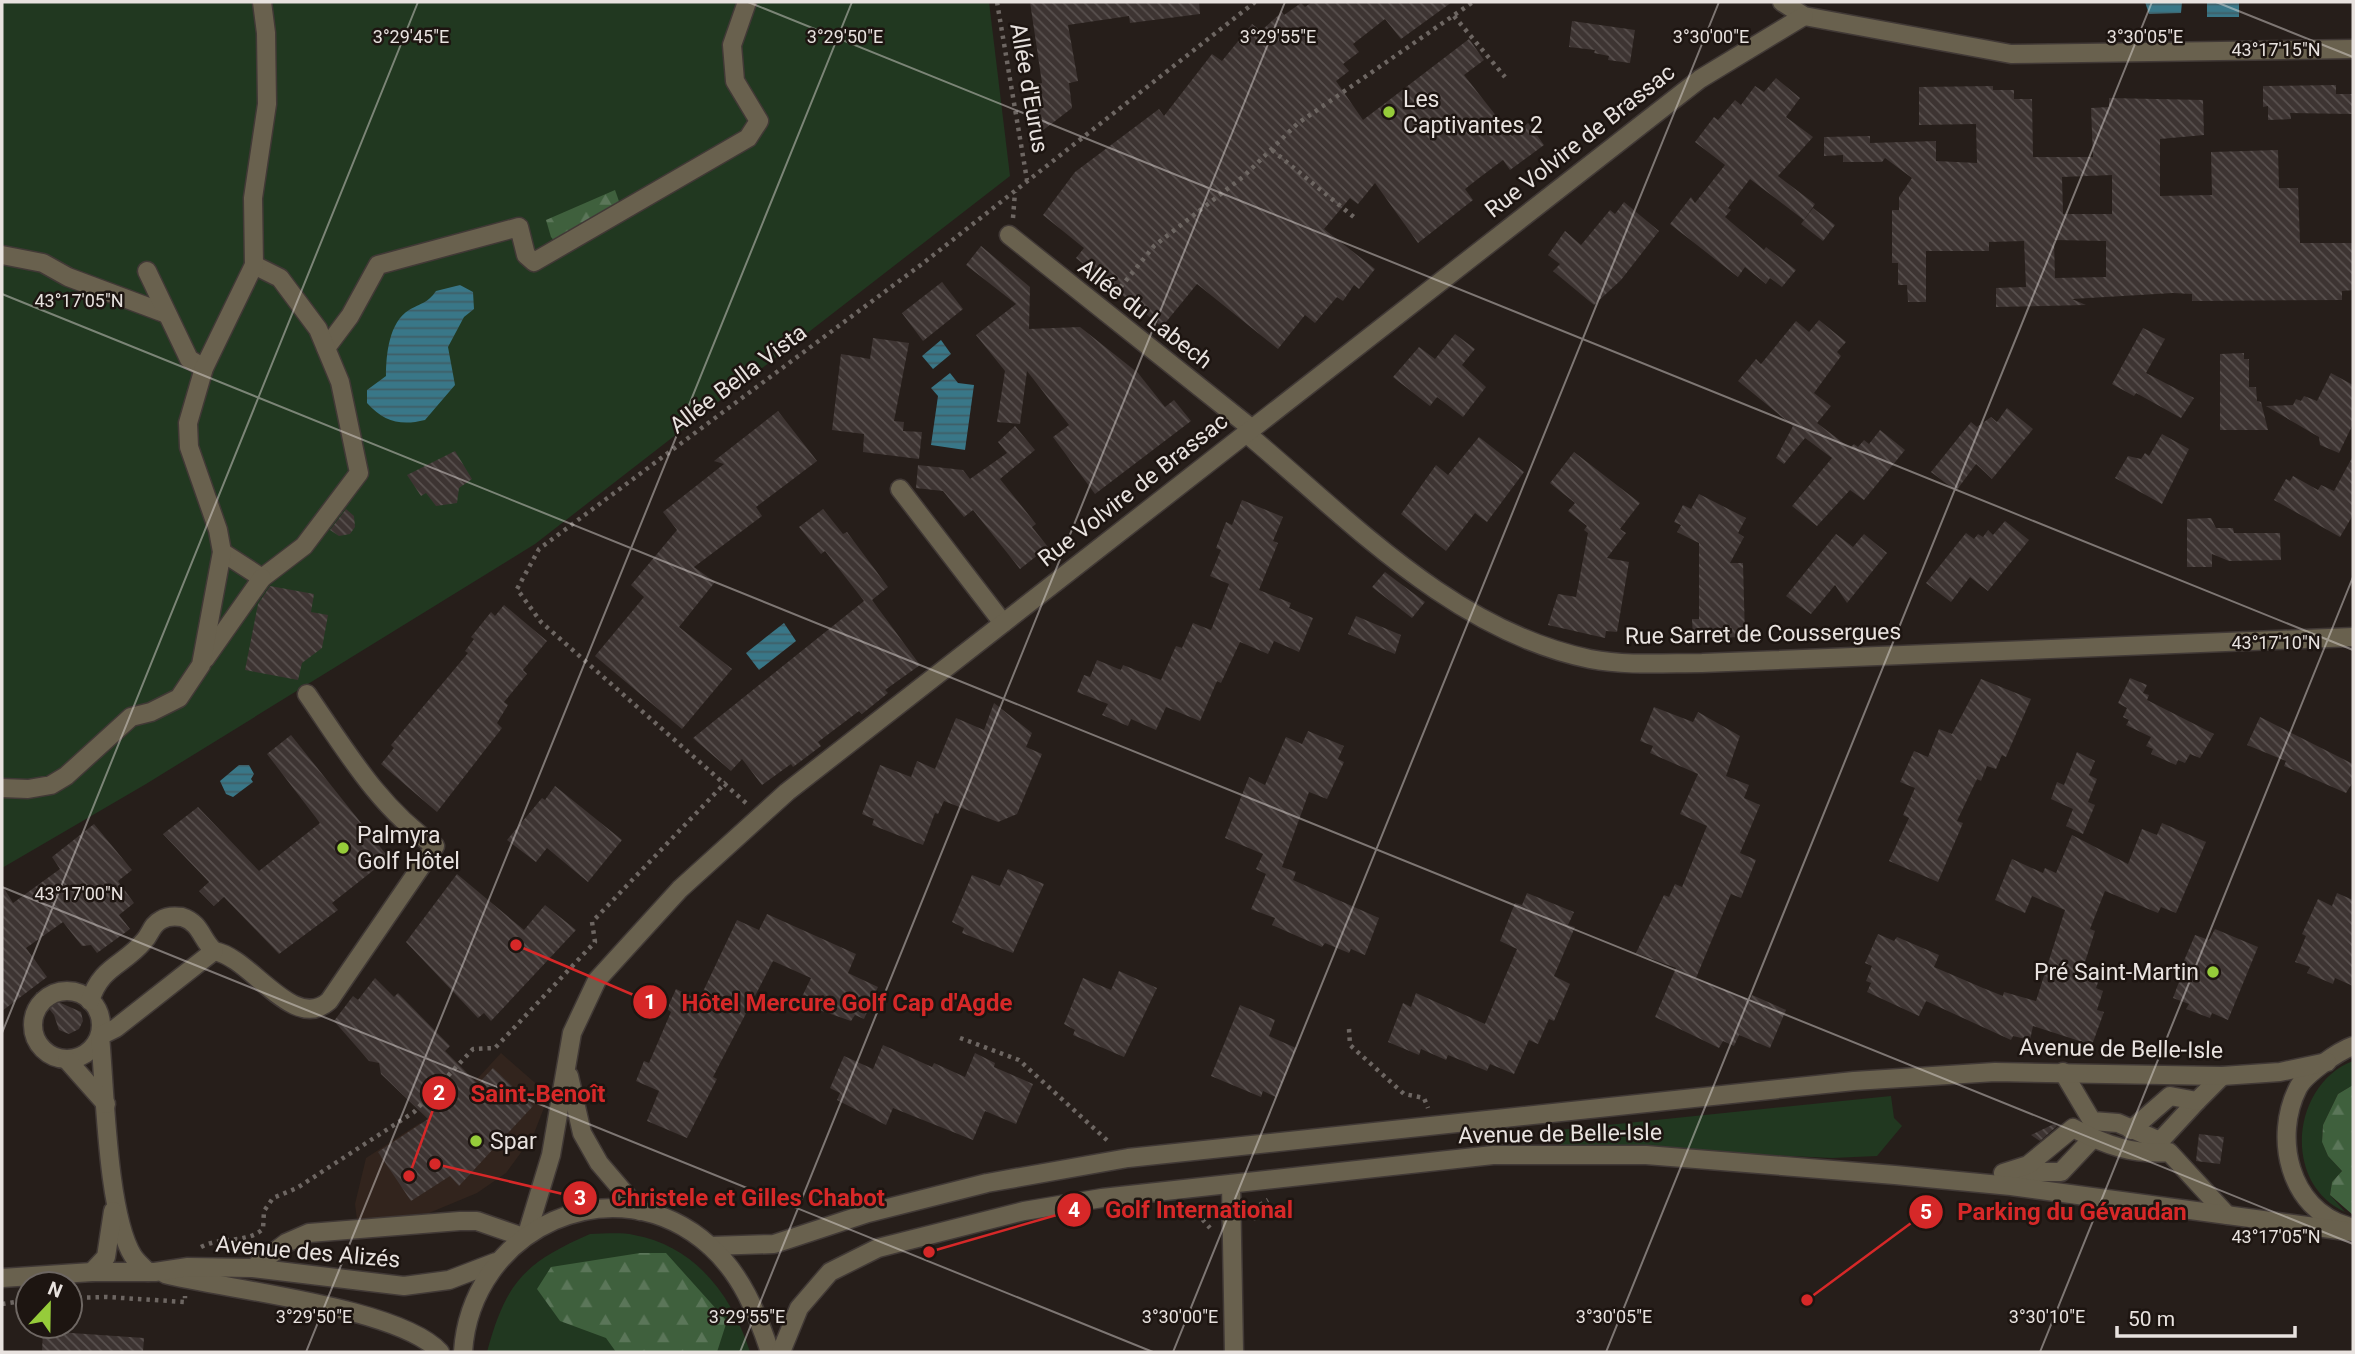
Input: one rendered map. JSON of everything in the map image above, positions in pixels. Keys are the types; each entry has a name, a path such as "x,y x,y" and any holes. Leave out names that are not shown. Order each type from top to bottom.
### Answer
{"street":[{"path":"201,665 222,552 218,530 189,447 188,423 204,368 254,265 253,198 267,104 266,33 262,2"},
{"path":"326,348 350,316 378,265 519,227 526,255 534,262 748,138 759,121 735,81 732,45 747,2"},
{"path":"1782,2 1804,16 2011,54 2353,49"},
{"name":"Rue Volvire de Brassac","path":"525,1235 551,1155 572,1033 597,980 680,889 759,816 1700,79 1804,16"},
{"name":"Allée du Labech","path":"1009,236 1249,431"},
{"path":"2,255 43,263 68,277 167,314"},
{"path":"2,788 39,787 66,776 131,717 151,712 179,698 262,578 304,546 359,472 340,382 318,329 281,278 254,265"},
{"path":"147,271 189,359 204,368"},
{"name":"Rue Sarret de Coussergues","path":"1249,431 1407,568 1474,616 1530,643 1589,658 1624,663 1715,662 2353,637"},
{"path":"900,489 1003,623"},
{"path":"222,552 262,578"},
{"path":"90,1001 96,984 106,971 136,950 161,920 173,916 193,922 201,929 205,943 214,951 226,953 241,962 275,995 305,1010 320,1009 329,1001 435,846 406,826 372,787 307,694"},
{"path":"152,1272 134,1257 124,1236 115,1198 100,1035 100,1016 90,1001 75,992 50,996 35,1014 33,1026 38,1044 51,1056 67,1060 82,1056 95,1045 100,1035 116,1028 214,951"},
{"path":"2353,1046 2340,1051 2299,1085 2286,1123 2287,1161 2303,1195 2334,1222 2353,1230"},
{"path":"67,1060 106,1104"},
{"name":"Avenue de Belle-Isle","path":"710,1246 774,1244 868,1213 987,1183 1128,1158 1854,1080 1996,1072 2222,1076 2280,1072 2327,1062"},
{"name":"Rue Volvire de Brassac","path":"567,1069 582,1133 599,1163 640,1211"},
{"path":"2063,1072 2092,1121 2118,1123 2160,1141 2191,1101 2222,1076"},
{"path":"2138,1133 2170,1096 2191,1101"},
{"path":"2003,1173 2028,1165 2073,1128 2145,1154 2169,1152 2227,1215"},
{"path":"1895,1175 2037,1170 2061,1172 2087,1135"},
{"name":"Avenue de Belle-Isle","path":"781,1352 799,1308 830,1272 878,1248 1024,1211 1102,1198 1493,1155 1646,1155 1895,1175 2011,1186 2353,1230"},
{"path":"1231,1184 1234,1352"},
{"path":"92,1272 106,1257 115,1198"},
{"path":"463,1352 464,1335 475,1295 496,1262 525,1235 564,1215 601,1208 640,1211 677,1224 710,1246 741,1281 770,1352"},
{"path":"253,1268 286,1243 309,1233 460,1220 477,1221 525,1235"},
{"name":"Avenue des Alizés","path":"2,1278 92,1272 187,1273 253,1268 404,1286 449,1280 496,1262"},
{"name":"Avenue des Alizés","path":"187,1273 372,1318 416,1334 440,1352"}],"path":[{"name":"Allée d'Eurus","path":"997,2 1027,181"},
{"name":"Allée Bella Vista","path":"759,816 726,782 541,622 517,589 539,549 911,272 1255,2"},
{"path":"1100,311 1154,246 1272,150 1297,124 1473,2"},
{"path":"1454,16 1506,77"},
{"path":"1272,150 1355,218"},
{"path":"84,1298 185,1302 191,1257 203,1245 253,1238 262,1229 264,1211 272,1198 297,1188 414,1112 473,1049 495,1048 595,942 592,922 726,782"},
{"path":"1349,1029 1350,1045 1384,1079 1404,1094 1424,1098 1434,1125"},
{"path":"960,1038 1018,1060 1128,1158"},
{"path":"1250,1228 1258,1206 1278,1193"},
{"path":"1177,1206 1196,1212 1209,1224 1211,1233"}],"shaded area":[{"path":"501,1053 549,1095 533,1136 506,1173 477,1193 429,1213 357,1220 355,1204 366,1158 420,1123 430,1130"}],"green space":[{"path":"2,2 989,2 1010,176 535,544 146,784 2,868"},
{"path":"615,190 621,207 557,244 551,237 546,220"},
{"path":"2353,1061 2353,1085 2338,1094 2323,1125 2322,1142 2328,1156 2342,1171 2332,1182 2330,1195 2345,1212 2324,1198 2311,1179 2303,1158 2302,1134 2307,1111 2317,1090 2333,1073"},
{"path":"2353,1085 2353,1215 2330,1195 2332,1182 2342,1171 2328,1156 2322,1142 2323,1125 2338,1094"},
{"path":"1891,1096 1894,1118 1902,1126 1877,1156 1832,1158 1559,1145 1559,1130"},
{"path":"590,1234 629,1234 656,1241 693,1262 708,1276 733,1311 750,1352 487,1352 502,1308 521,1278 549,1255"},
{"path":"640,1253 666,1253 727,1321 717,1352 616,1352 606,1338 560,1321 537,1289 551,1267"}],"water":[{"path":"2145,2 2182,2 2181,13 2149,14"},
{"path":"2207,2 2239,2 2239,17 2207,17"},
{"path":"460,285 473,292 474,309 464,317 448,347 455,385 425,420 408,423 393,421 380,415 367,403 367,390 386,376 388,349 397,322 402,315 427,300 436,291"},
{"path":"941,340 951,354 933,369 922,356"},
{"path":"950,373 958,383 974,385 965,450 931,445 938,396 931,388"},
{"path":"784,623 796,641 759,670 746,653"},
{"path":"239,765 249,765 254,774 251,779 253,782 233,797 226,794 220,781"}],"building":[{"path":"1030,2 1199,2 1200,14 1130,23 1129,16 1068,25 1078,81 1069,83 1072,108 1042,131 1033,112 1036,109 1033,85 1042,83"},
{"path":"1312,2 1452,2 1401,39 1385,19 1353,44 1359,52 1343,64 1349,71 1336,81 1363,120 1469,39 1484,60 1464,75 1512,136 1528,123 1544,145 1510,170 1503,160 1479,178 1465,189 1473,200 1418,243 1375,183 1358,204 1350,198 1324,229 1375,269 1359,289 1354,285 1343,301 1337,297 1315,323 1305,315 1278,349 1197,284 1162,327 1076,258 1084,248 1043,215 1075,172 1159,109 1164,116 1212,54 1222,61 1252,24 1261,31 1282,12 1284,15 1301,3 1305,7"},
{"path":"1572,21 1635,30 1630,63 1608,60 1609,56 1594,53 1595,50 1569,47"},
{"path":"1776,78 1800,98 1786,117 1813,137 1778,176 1815,204 1804,220 1750,179 1728,208 1731,210 1725,217 1764,250 1766,247 1796,270 1782,287 1770,278 1766,284 1745,267 1738,277 1670,224 1691,197 1695,203 1725,165 1695,142 1714,117 1718,120 1735,100 1741,105 1755,86 1764,92"},
{"path":"2336,85 2336,94 2353,94 2353,114 2290,113 2291,119 2268,120 2268,106 2263,107 2263,86"},
{"path":"1993,86 1993,90 2014,90 2014,99 2032,99 2033,157 2093,157 2091,108 2109,107 2109,98 2203,100 2204,135 2160,139 2160,196 2212,195 2211,152 2278,150 2279,188 2298,188 2300,243 2353,243 2353,290 2342,291 2342,300 2192,301 2192,294 2173,293 2072,299 2086,305 1996,307 1996,288 2026,287 2024,241 1989,242 1989,251 1926,251 1926,302 1908,302 1907,285 1898,285 1898,263 1892,263 1892,210 1899,210 1899,197 1912,178 1885,158 1882,162 1843,162 1843,155 1824,156 1824,137 1870,136 1870,143 1936,141 1936,161 1977,163 1976,124 1919,125 1919,87","holes":["2112,175 2112,214 2063,214 2062,177","2054,240 2106,241 2106,277 2055,278"]},
{"path":"1624,202 1659,231 1621,280 1594,305 1553,271 1560,264 1548,255 1565,231 1581,245 1610,210 1615,214"},
{"path":"1813,208 1835,225 1823,241 1801,224"},
{"path":"981,246 1030,287 1029,329 1080,327 1138,373 1165,407 1174,400 1191,421 1095,494 1053,437 1069,425 1027,371 1020,424 997,422 1005,371 976,335 1016,304 966,265"},
{"path":"942,282 963,309 923,341 902,313"},
{"path":"1819,320 1846,342 1837,352 1841,356 1814,393 1831,406 1817,423 1850,448 1854,444 1858,447 1864,440 1869,444 1880,430 1905,450 1864,500 1850,490 1817,526 1792,506 1832,458 1805,438 1784,464 1776,458 1793,426 1738,381 1756,359 1761,364 1796,321 1809,332"},
{"path":"2143,328 2165,339 2146,373 2194,398 2181,418 2136,393 2134,396 2112,384"},
{"path":"1455,334 1475,349 1462,365 1486,387 1463,417 1437,397 1430,406 1393,377 1419,347 1435,359"},
{"path":"873,338 909,343 894,421 904,422 903,431 922,432 919,459 863,452 864,434 832,430 841,354 870,359"},
{"path":"2244,353 2244,359 2249,359 2249,387 2256,387 2257,401 2261,402 2268,430 2220,430 2220,354"},
{"path":"2331,373 2353,385 2353,424 2339,453 2320,445 2319,437 2266,406 2293,405 2296,399 2301,401 2304,396 2317,401"},
{"path":"2007,408 2033,429 1992,479 1976,464 1956,491 1931,472 1971,422 1977,427 1991,417 1997,422"},
{"path":"778,411 817,461 756,507 762,516 694,567 715,582 679,627 732,669 682,729 595,656 644,597 631,585 677,530 663,512 724,464 714,461"},
{"path":"1015,426 1035,450 1000,479 1036,524 1032,527 1048,547 1020,569 973,510 964,517 943,491 916,488 918,465 963,470 970,479 1007,453 998,442"},
{"path":"2162,434 2189,449 2162,504 2115,478 2128,456 2141,459 2145,453 2149,456"},
{"path":"1479,437 1524,472 1487,522 1475,513 1446,551 1401,514 1436,465 1448,475"},
{"path":"455,451 472,479 459,488 457,503 436,506 426,493 421,496 407,475"},
{"path":"1574,452 1640,503 1620,529 1626,533 1607,558 1629,562 1617,632 1606,631 1605,638 1548,625 1558,594 1576,597 1588,533 1584,530 1587,526 1568,511 1575,503 1550,483"},
{"path":"2353,456 2353,515 2340,537 2274,500 2286,479 2290,481 2293,476 2318,490 2321,485 2334,491"},
{"path":"1699,494 1746,518 1738,533 1744,537 1730,563 1743,563 1745,637 1693,638 1692,619 1699,619 1699,543 1677,532 1681,525 1674,522 1683,505 1691,509"},
{"path":"1242,500 1283,517 1273,541 1278,543 1259,590 1291,603 1289,608 1313,618 1299,652 1274,641 1268,654 1240,642 1221,683 1217,681 1200,721 1166,707 1156,730 1131,719 1128,726 1102,715 1108,704 1077,692 1084,675 1090,677 1097,660 1121,670 1123,665 1161,680 1176,646 1182,648 1193,623 1211,630 1229,584 1210,576 1221,550 1216,548 1226,522 1232,525"},
{"path":"346,509 354,516 355,527 350,534 339,536 330,530"},
{"path":"823,509 843,534 847,532 888,587 872,600 920,665 885,690 888,693 862,714 859,711 818,742 821,746 762,785 742,759 731,771 693,738 864,601 825,551 821,554 799,527"},
{"path":"2211,518 2216,528 2233,528 2234,533 2280,533 2281,560 2229,561 2212,554 2212,567 2187,567 2187,519"},
{"path":"2005,521 2029,540 1988,591 1970,577 1951,602 1926,583 1966,533 1974,539 1978,534 1983,537 1988,530 1993,535"},
{"path":"1836,534 1853,547 1864,534 1887,553 1847,603 1835,585 1811,614 1786,596"},
{"path":"1385,572 1425,602 1412,618 1372,587"},
{"path":"270,586 314,594 311,612 328,615 322,648 302,663 298,680 245,670 258,604"},
{"path":"504,605 547,641 523,670 527,674 504,702 508,705 497,723 502,728 437,812 381,764 394,748 391,745 468,653 465,651 474,639 471,637 491,612 495,616"},
{"path":"1356,616 1401,635 1395,654 1348,634"},
{"path":"2130,678 2147,685 2143,693 2149,695 2147,700 2214,734 2200,758 2190,754 2185,763 2178,760 2176,765 2151,754 2153,749 2146,746 2151,737 2126,725 2129,720 2123,717 2127,708 2118,703"},
{"path":"1981,679 2031,699 2006,757 2002,755 1996,769 1987,766 1981,781 1977,779 1957,821 1963,823 1938,882 1889,861 1909,818 1903,815 1915,788 1900,782 1914,751 1928,757 1939,729 1952,734"},
{"path":"994,703 1032,733 1026,747 1042,754 1017,814 998,822 944,801 938,814 935,813 923,845 872,825 874,819 862,814 880,765 911,777 917,761 935,769 956,718 984,730"},
{"path":"1654,707 1693,722 1698,712 1740,736 1726,776 1749,785 1744,798 1760,805 1740,853 1756,860 1741,898 1731,894 1696,978 1750,1000 1752,995 1786,1010 1770,1048 1739,1035 1734,1046 1723,1041 1719,1048 1655,1017 1676,968 1636,953 1664,895 1669,897 1675,884 1682,887 1707,826 1680,814 1698,774 1650,753 1653,746 1640,741"},
{"path":"2260,717 2353,764 2353,782 2346,793 2284,766 2286,761 2247,745"},
{"path":"1308,731 1344,746 1338,759 1344,762 1327,799 1309,792 1282,867 1296,872 1293,880 1379,918 1365,955 1351,949 1349,953 1325,943 1322,947 1272,925 1275,918 1251,909 1266,874 1256,869 1263,854 1225,838 1249,777 1265,785 1286,737 1302,744"},
{"name":"Palmyra Golf Hôtel","path":"291,735 389,858 332,903 338,910 279,954 224,897 214,906 199,891 209,882 163,834 198,807 259,871 320,823 267,754"},
{"path":"2077,752 2095,761 2089,775 2097,779 2088,802 2095,805 2083,834 2066,826 2073,809 2051,799 2057,782 2064,785"},
{"path":"555,786 622,840 588,882 547,848 536,862 507,840"},
{"path":"2162,823 2206,842 2176,913 2161,907 2158,913 2105,891 2090,929 2095,931 2083,968 2101,974 2096,988 2103,991 2097,1010 2104,1012 2092,1045 2033,1026 2030,1040 2013,1036 2011,1040 1926,1001 1919,1016 1867,992 1871,983 1866,981 1872,966 1865,963 1878,934 1894,941 1897,937 1939,955 1934,967 1983,988 2003,996 2004,992 2036,1001 2065,910 2032,896 2025,913 1995,900 2012,859 2043,873 2045,868 2056,873 2072,835 2128,864 2142,829 2157,835"},
{"path":"94,824 132,870 118,881 134,903 119,915 130,929 97,953 91,945 82,946 63,922 26,948 47,977 2,1011 2,885 13,903 60,869 52,857"},
{"path":"1008,869 1044,884 1013,953 962,933 964,928 952,922 972,875 1000,886"},
{"path":"457,874 524,930 545,905 576,930 491,1021 484,1013 478,1018 406,942"},
{"path":"1527,893 1574,912 1568,925 1575,927 1554,976 1570,984 1554,1021 1549,1019 1538,1044 1529,1040 1514,1074 1490,1064 1487,1071 1448,1055 1446,1060 1421,1049 1419,1055 1388,1042 1403,1003 1411,1007 1416,993 1485,1024 1517,949 1500,941 1515,903 1522,905"},
{"path":"2337,893 2353,900 2353,986 2335,978 2333,984 2307,973 2310,967 2295,962 2306,936 2302,934 2318,899 2332,906"},
{"path":"767,914 856,954 848,973 878,987 864,1019 855,1015 851,1021 799,1003 811,978 773,961 713,1077 717,1079 687,1138 647,1121 659,1091 636,1081 644,1061 649,1063 671,1012 667,1009 676,989 699,1000 737,920 759,930"},
{"name":"Pré Saint-Martin","path":"2215,929 2258,947 2228,1020 2212,1013 2210,1018 2186,1009 2189,1004 2173,998 2183,971 2180,970 2195,935 2209,940"},
{"path":"1119,971 1157,988 1124,1057 1073,1035 1075,1030 1064,1024 1083,978 1111,990"},
{"path":"375,978 394,997 398,993 450,1046 445,1051 478,1084 493,1068 533,1106 459,1186 450,1176 411,1201 378,1152 428,1119 381,1074 379,1063 369,1061 334,1021 353,996 358,1000"},
{"path":"36,992 81,1012 83,1021 79,1029 69,1034 59,1030 54,1015"},
{"path":"1240,1005 1275,1020 1269,1036 1296,1048 1276,1097 1263,1091 1261,1097 1211,1076"},
{"path":"883,1045 932,1067 934,1063 965,1077 975,1053 995,1063 994,1067 1033,1084 1016,1124 985,1111 973,1140 893,1108 886,1125 837,1100 840,1093 830,1088 844,1056 873,1069"},
{"path":"2054,1124 2057,1126 2040,1141 2031,1135"},
{"path":"2199,1134 2224,1137 2220,1164 2196,1161"},
{"path":"84,1334 144,1338 143,1352 42,1352 43,1340 84,1340"}],"place":[{"name":"Les Captivantes 2","path":"1389,112"},
{"name":"Palmyra Golf Hôtel","path":"343,848"},
{"name":"Hôtel Mercure Golf Cap d'Agde","path":"516,945"},
{"name":"Pré Saint-Martin","path":"2213,972"},
{"name":"Spar","path":"476,1141"},
{"name":"Christele et Gilles Chabot","path":"435,1164"},
{"name":"Saint-Benoît","path":"409,1176"},
{"name":"Golf International","path":"929,1252"},
{"name":"Parking du Gévaudan","path":"1807,1300"}]}
